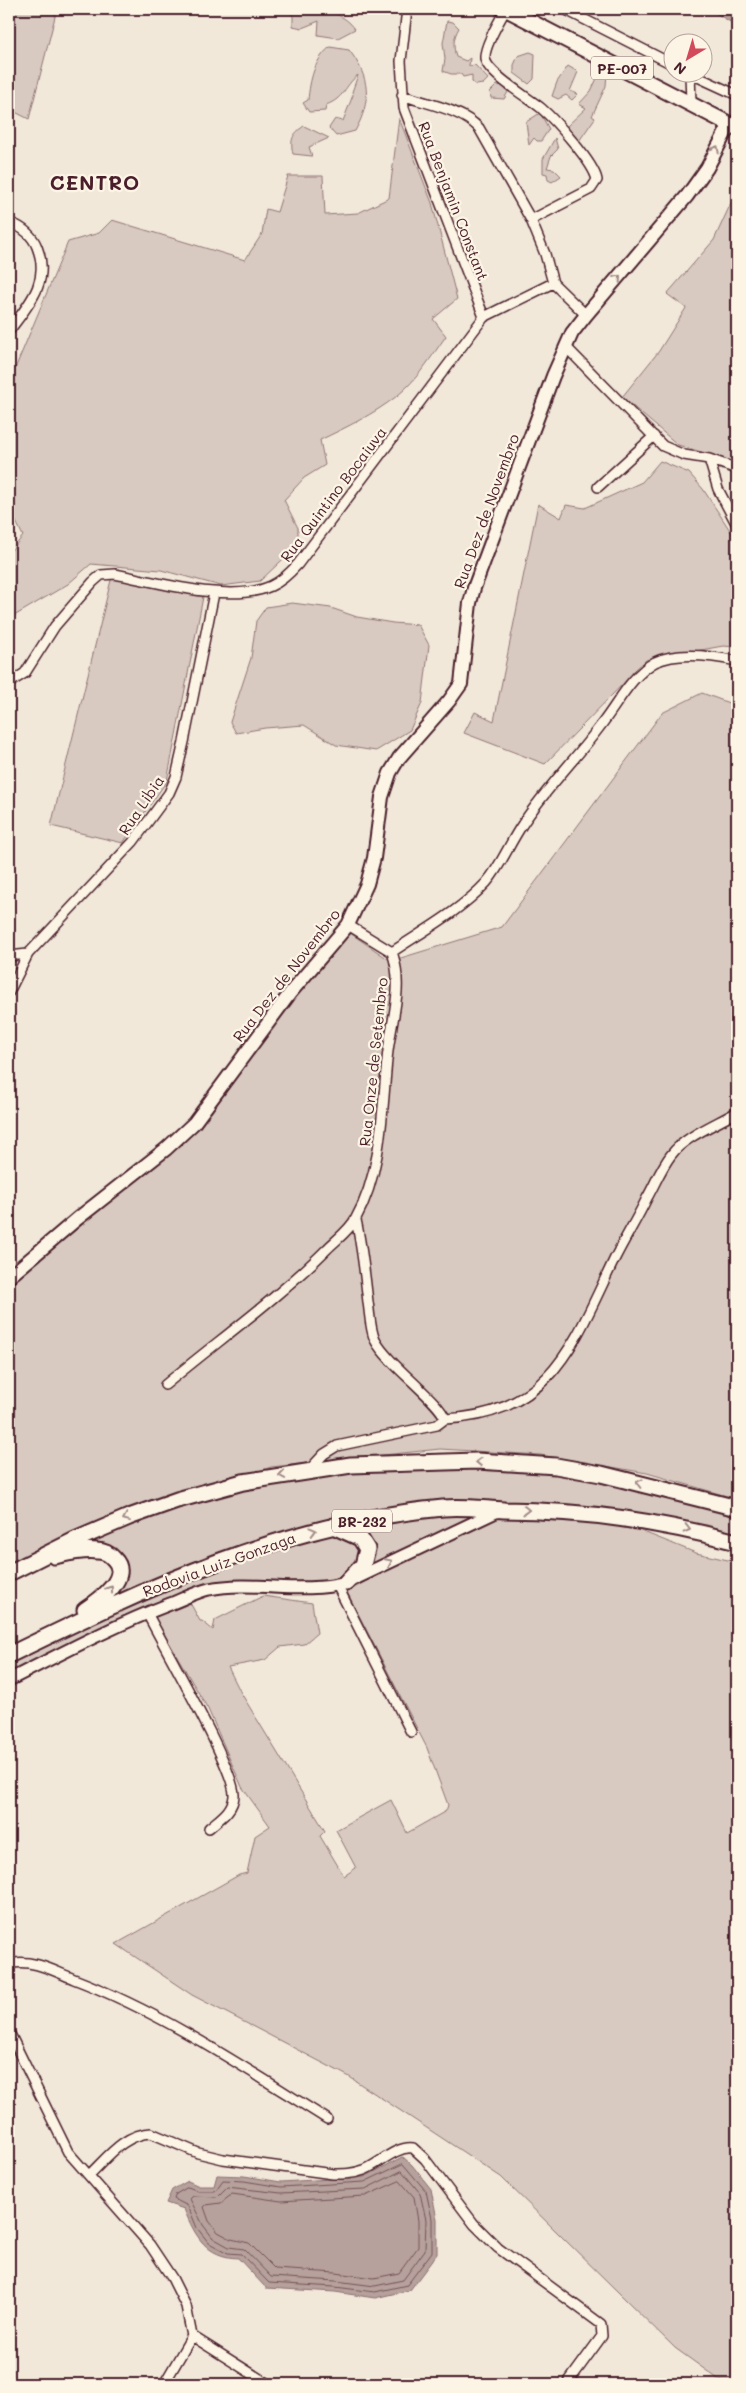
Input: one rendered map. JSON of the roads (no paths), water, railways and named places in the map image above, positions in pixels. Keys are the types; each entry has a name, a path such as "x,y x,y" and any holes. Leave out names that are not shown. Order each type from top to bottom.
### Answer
{"highway":[{"name":"BR-232","path":"9,1573 129,1517 177,1500 243,1482 351,1464 469,1461 556,1466 601,1474 737,1508"},
{"name":"Rodovia Luiz Gonzaga","path":"9,1655 141,1591 247,1550 333,1526 446,1508 559,1511 622,1517 672,1526 737,1542"},
{"path":"333,1526 360,1538 367,1549 363,1565 341,1584"},
{"name":"BR-232","path":"41,1558 98,1551 110,1555 116,1560 119,1570 113,1585 100,1600 42,1638"}],"main road":[{"name":"PE-007","path":"506,9 734,126"},
{"name":"Rua Dez de Novembro","path":"9,1277 77,1219 166,1150 194,1123 291,992 348,925 367,884 374,858 382,797 390,773 399,758 449,701 461,684 470,603 474,588 566,347 586,315 687,196 734,126"}],"street":[{"name":"Rua Benjamin Constant","path":"407,9 401,61 402,95 408,122 484,317"},
{"path":"506,9 485,51 486,63 493,72 542,108 588,163 597,180 591,189 531,220"},
{"path":"564,9 664,61"},
{"path":"690,82 691,103"},
{"path":"710,82 737,94"},
{"path":"402,95 458,114 474,122 493,150 531,220 546,254 553,283 586,315"},
{"path":"9,222 28,232 33,239 42,259 43,272 39,288 9,331"},
{"name":"Rua Quintino Bocaiuva","path":"9,683 25,673 55,626 92,582 101,575 115,574 214,593 262,590 289,574 484,317 553,283"},
{"path":"566,347 654,436 672,451 709,459 737,469"},
{"path":"598,487 654,436"},
{"path":"709,459 718,489 737,525"},
{"name":"Rua Libia","path":"9,992 28,954 133,842 169,793 176,777 184,742 214,593"},
{"path":"348,925 392,952 458,907 486,882 496,869 521,825 594,735 639,673 658,661 672,657 704,657 737,661"},
{"name":"Rua Onze de Setembro","path":"165,1385 297,1278 356,1220 369,1183 381,1137 387,1057 396,1011 398,989 398,975 392,952"},
{"path":"9,956 28,954"},
{"path":"309,1470 324,1454 337,1446 437,1425 445,1419 476,1416 501,1409 533,1391 544,1381 571,1346 584,1325 615,1258 671,1154 688,1139 737,1112"},
{"path":"356,1220 361,1241 374,1338 384,1355 444,1413 445,1419"},
{"path":"9,1680 81,1643 147,1613 208,1590 234,1586 284,1587 341,1584 501,1510"},
{"path":"341,1584 411,1732"},
{"path":"147,1613 221,1755 232,1783 234,1794 231,1806 209,1828"},
{"path":"9,1964 21,1962 49,1969 101,1989 158,2016 327,2119"},
{"path":"9,2032 68,2152 150,2245 172,2278 186,2306 192,2336 164,2384"},
{"path":"89,2176 123,2143 132,2136 144,2133 151,2133 198,2153 223,2159 333,2174 349,2174 365,2170 398,2151 413,2148 426,2158 483,2234 498,2248 601,2324 602,2336 567,2384"},
{"path":"192,2336 268,2384"}],"water":[{"path":"709,9 737,9 737,26"},
{"path":"403,2157 412,2165 431,2189 437,2219 437,2254 410,2290 375,2298 335,2292 266,2288 238,2258 218,2254 203,2243 197,2236 184,2209 166,2203 172,2190 188,2181 199,2186 214,2186 217,2175 244,2176 281,2182 364,2177"}],"district":[{"name":"CENTRO","path":"95,182"}]}
